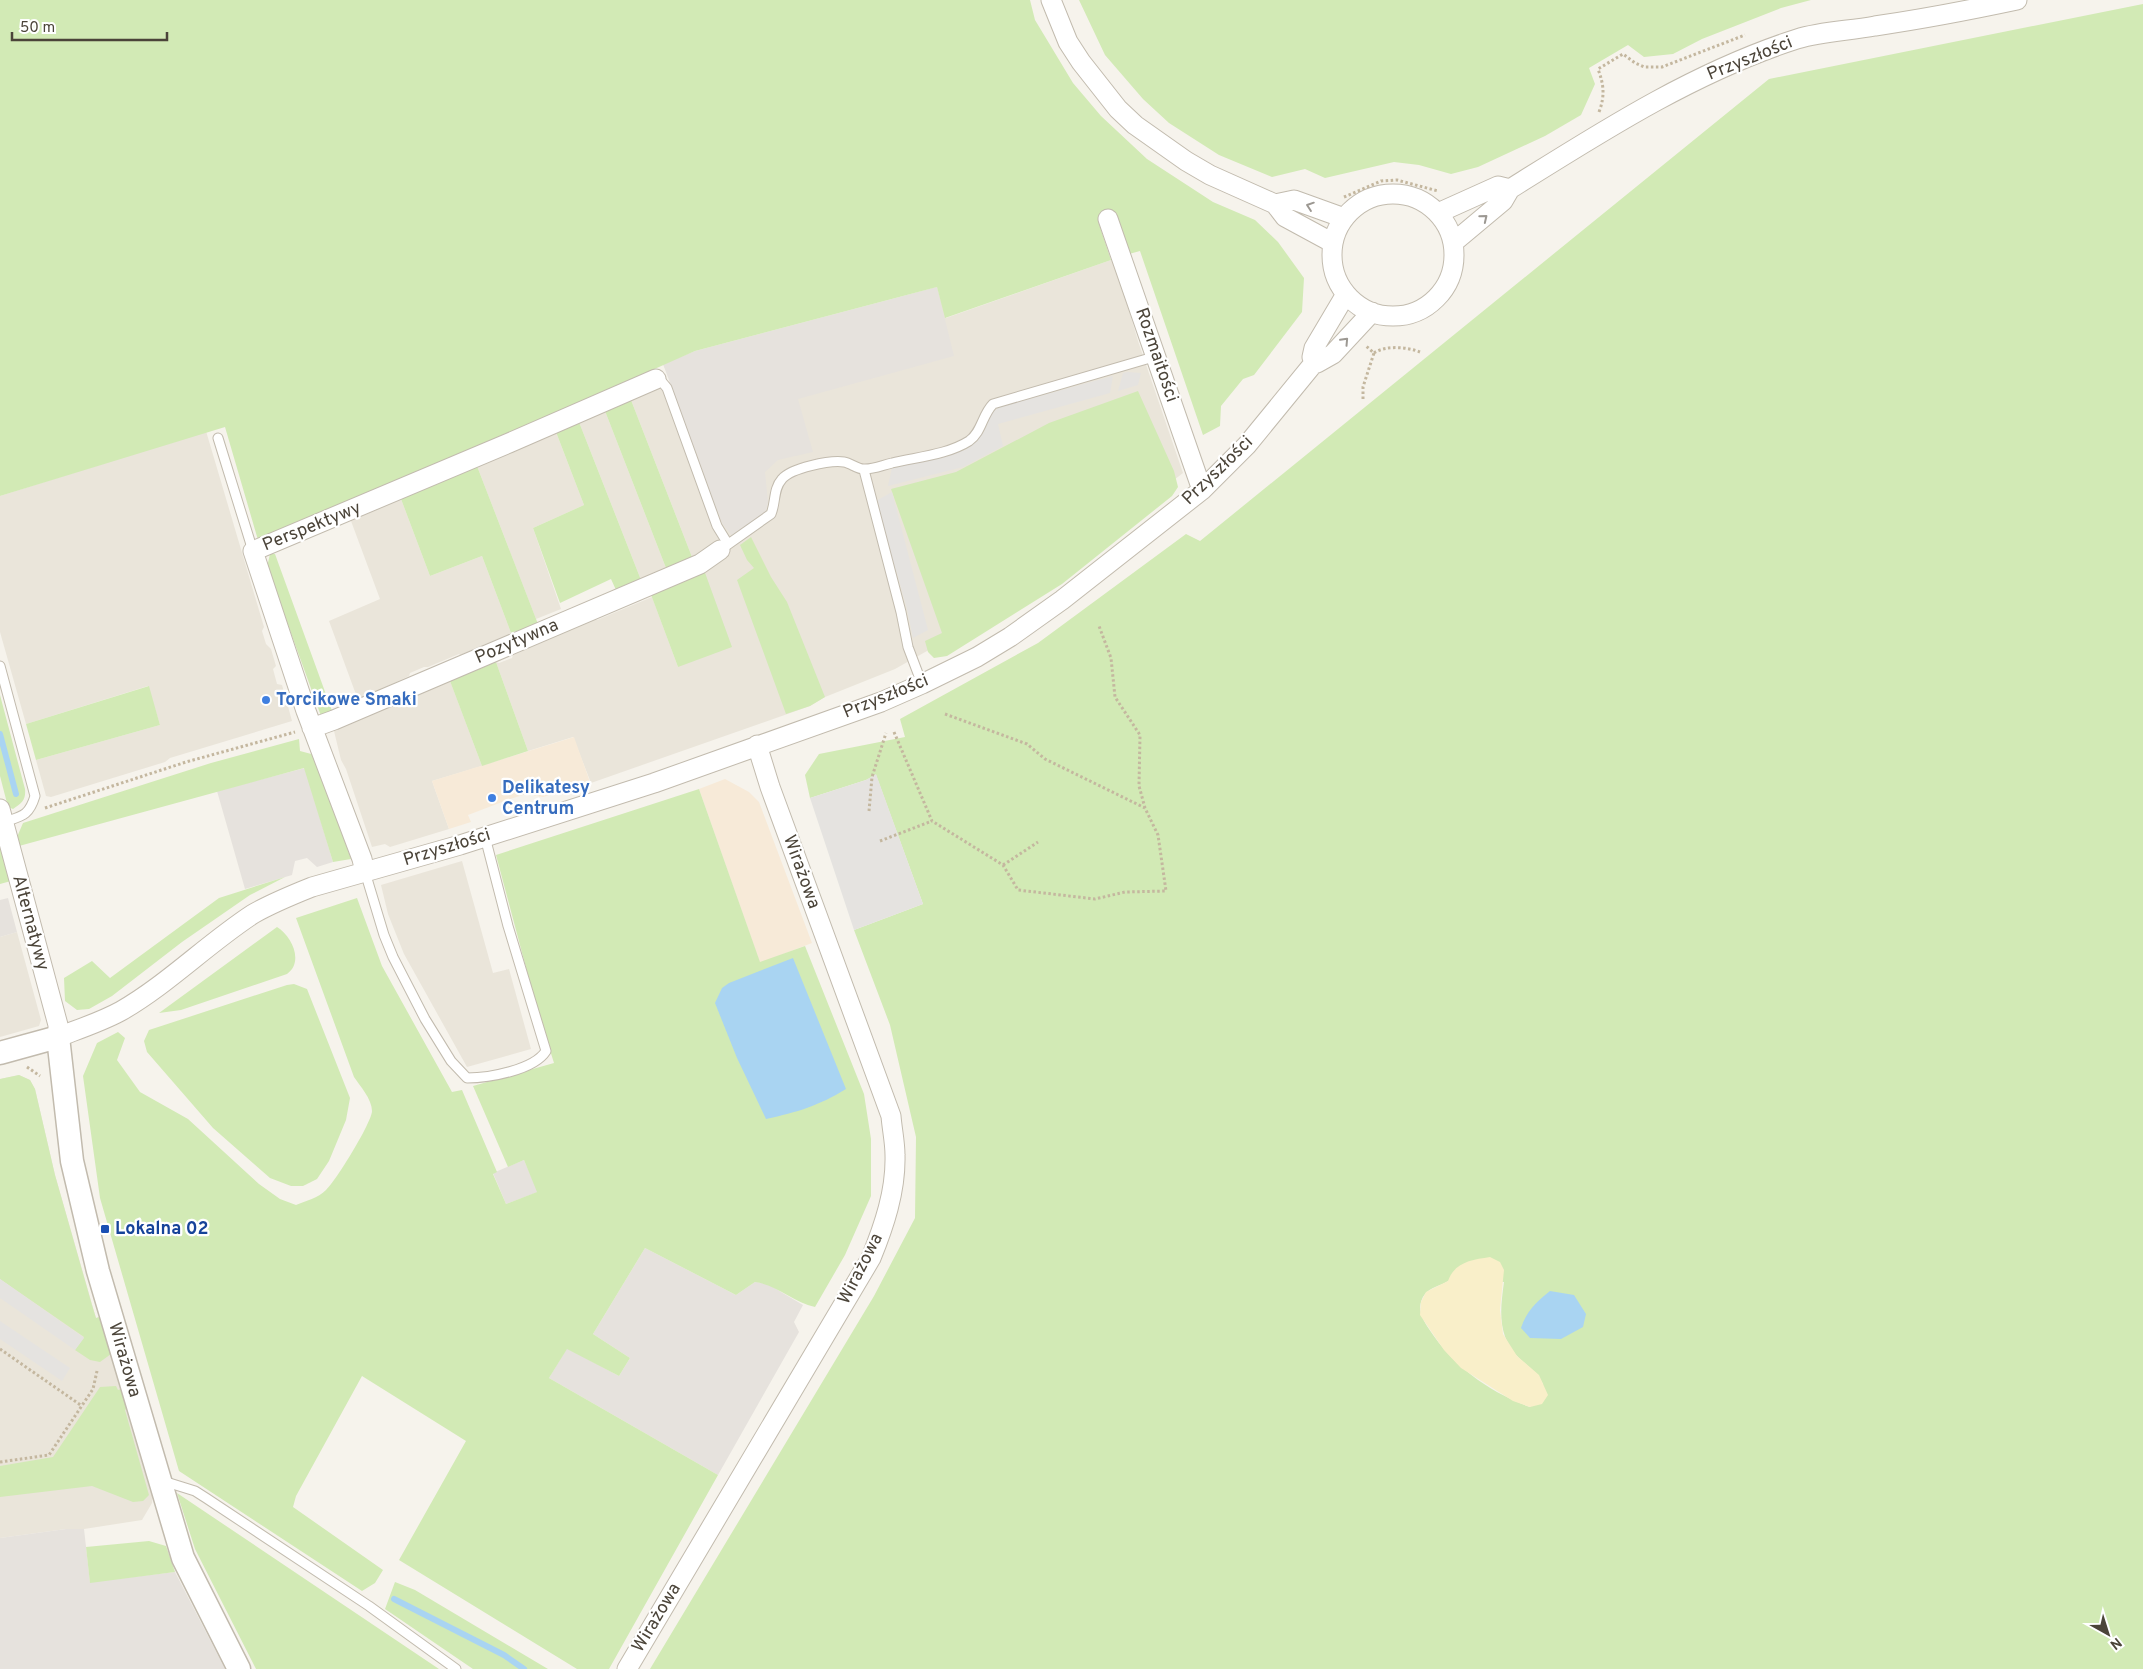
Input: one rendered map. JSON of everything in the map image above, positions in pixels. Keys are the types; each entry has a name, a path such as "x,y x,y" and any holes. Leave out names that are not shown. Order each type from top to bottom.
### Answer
{"street":[{"path":"1051,0 1059,22 1081,62 1118,109 1135,125 1159,143 1210,175 1275,204 1282,216 1333,243"},
{"name":"Przyszłości","path":"1454,242 1503,201 1510,189 1640,110 1673,92 1760,52 1799,39 1830,32 1873,27 2016,0"},
{"name":"Przyszłości","path":"1438,212 1498,186 1510,189"},
{"path":"1394,193 1409,195 1422,200 1438,212 1444,220 1454,242 1455,262 1451,276 1444,289 1434,300 1414,313 1389,316 1372,312 1356,303 1346,294 1334,270 1332,256 1337,230 1344,218 1365,200 1379,195 1394,193"},
{"path":"1275,204 1294,200 1344,218"},
{"name":"Rozmaitości","path":"1108,219 1202,490"},
{"name":"Przyszłości","path":"1314,362 1312,357 1314,348 1346,294"},
{"name":"Przyszłości","path":"58,1038 104,1020 122,1010 254,914 280,900 312,888 485,837 654,783 880,702 977,657 1010,637 1062,600 1202,490 1247,445 1314,362 1317,363 1333,354 1372,312"},
{"name":"Perspektywy","path":"365,872 362,859 312,728 252,551 501,447 656,379"},
{"name":"Pozytywna","path":"312,728 700,564 724,547"},
{"name":"Wirażowa","path":"627,1669 871,1258 883,1228 890,1199 895,1156 891,1116 770,787 757,745"},
{"name":"Alternatywy","path":"2,816 58,1024 58,1038"},
{"path":"0,1054 58,1038"},
{"name":"Wirażowa","path":"58,1038 72,1161 87,1226 159,1480 187,1567 239,1669"}],"lane":[{"path":"656,379 667,388 724,547 771,514 775,506 778,486 786,475 829,462 844,462 864,470 952,449 969,441 981,426 988,409 993,404 1157,356"},
{"path":"218,438 252,551"},
{"path":"864,470 901,612 908,647 922,684"},
{"path":"0,666 35,796 32,805 25,815 2,816"},
{"path":"365,872 384,935 425,1019 451,1061 467,1078 483,1078 531,1064 542,1058 546,1051 508,926 485,837"},
{"path":"159,1480 186,1488 206,1498 369,1606 456,1669"}],"path":[{"path":"1594,117 1604,98 1604,84 1598,69 1623,54"},
{"path":"1338,199 1381,181 1397,180 1441,192"},
{"path":"1362,343 1374,352"},
{"path":"1363,399 1363,387 1374,352 1380,348 1412,349 1420,352"},
{"path":"894,732 932,821 1003,865 1018,890 1095,899 1125,892 1166,891 1158,834 1145,808 1139,786 1140,735 1115,697 1111,658 1099,626"},
{"path":"945,714 1027,744 1045,759 1145,808"},
{"path":"32,805 45,808 186,762 312,728"},
{"path":"870,811 872,777 886,733"},
{"path":"880,842 932,821"},
{"path":"1003,865 1038,842"},
{"path":"24,1065 39,1076 43,1083"},
{"path":"0,1349 82,1406"},
{"path":"0,1462 49,1455 93,1389 97,1371"}],"shaded area":[{"path":"1111,260 1117,270 1138,341 1183,473 1023,597 895,669 825,697 810,706 591,783 573,737 528,751 496,662 499,663 512,658 513,655 595,618 597,620 652,597 678,667 704,566 728,557 718,546 692,557 631,400 671,381 663,364 937,287 946,318"},
{"path":"937,287 954,356 798,399 813,452 778,460 765,472 768,502 765,513 732,536 722,523 663,364 695,351"},
{"path":"1123,373 1141,373 1138,385 1118,391"},
{"path":"1113,376 1110,393 998,424 1003,446 963,467 888,486 892,468 965,450 977,441 984,432 990,415 999,407"},
{"path":"605,411 666,568 641,580 579,422"},
{"path":"206,431 264,627 262,631 266,644 271,649 276,666 273,669 277,684 282,685 292,721 51,797 46,796 36,760 160,725 148,686 26,724 0,632 0,496"},
{"path":"556,432 584,505 533,528 561,609 536,619 477,466"},
{"path":"892,492 928,630 913,638 906,605 876,501"},
{"path":"401,499 430,576 482,556 511,633 460,655 410,673 409,676 358,700 329,621 380,599 351,521"},
{"path":"449,678 482,766 432,781 449,829 390,847 385,844 372,847 346,769 341,760 334,731 338,726 423,689 430,689 446,683"},
{"path":"574,737 590,782 543,797 526,794 510,799 468,815 471,822 449,829 432,781"},
{"path":"305,768 333,862 317,867 307,858 295,861 292,875 245,889 217,791"},
{"path":"876,774 923,904 854,930 810,798 866,780"},
{"path":"725,779 749,792 759,802 812,943 760,963 699,789"},
{"path":"462,861 493,973 509,969 531,1049 467,1067 404,954 388,914 381,885"},
{"path":"8,898 17,932 0,937 0,900"},
{"path":"17,932 41,1020 39,1026 0,1037 0,937"},
{"path":"19,1075 30,1080 35,1089 55,1175 96,1318 103,1316 153,1492 152,1503 142,1520 84,1529 66,1529 0,1538 0,1079"},
{"path":"524,1160 538,1192 506,1204 493,1173"},
{"path":"645,1248 736,1295 755,1282 766,1283 803,1305 794,1322 799,1332 718,1475 549,1378 567,1348 619,1376 630,1358 593,1334"},
{"path":"0,1279 84,1338 75,1350 0,1298"},
{"path":"0,1321 70,1368 62,1381 0,1339"},
{"path":"66,1529 84,1529 90,1582 175,1572 225,1669 0,1669 0,1538"}],"green space":[{"path":"0,0 1030,0 1035,20 1073,83 1101,116 1147,159 1213,202 1255,220 1278,242 1304,278 1302,312 1254,375 1243,379 1221,406 1220,426 1203,435 1140,251 1129,254 1115,215 1098,221 1111,260 945,318 937,287 695,351 258,540 225,427 0,496"},
{"path":"1079,0 1811,0 1781,8 1702,39 1673,54 1644,57 1628,45 1589,68 1595,84 1581,115 1545,136 1478,167 1451,174 1419,165 1394,162 1325,178 1305,169 1272,177 1219,155 1169,123 1143,99 1105,55"},
{"path":"2143,4 2143,1669 650,1669 874,1296 915,1218 916,1137 890,1025 854,930 923,904 876,775 810,798 805,775 819,754 905,737 900,719 1038,643 1186,534 1200,541 1769,79","holes":["1448,1281 1504,1282 1501,1313 1507,1342 1520,1359 1536,1373 1543,1384 1530,1407 1500,1394 1461,1366 1449,1355 1426,1325 1421,1312 1422,1298 1427,1292"]},
{"path":"1138,391 1174,471 1178,487 1172,496 1062,584 947,656 934,658 928,652 925,641 942,633 891,489 956,472 1049,423"},
{"path":"631,400 692,557 666,568 605,411"},
{"path":"579,422 641,580 616,590 611,579 560,603 533,528 584,505 556,432"},
{"path":"477,466 538,624 518,633 516,631 511,633 482,556 430,576 401,499"},
{"path":"751,537 771,577 787,602 825,697 810,706 786,714 737,580 754,568 747,560 740,545"},
{"path":"270,554 275,554 332,711 321,716 267,567"},
{"path":"704,570 732,647 678,667 650,592"},
{"path":"496,662 528,751 482,766 450,681"},
{"path":"149,686 160,725 36,760 26,724"},
{"path":"0,695 25,789 23,801 13,809 8,807 0,776"},
{"path":"299,739 300,751 315,755 351,859 333,862 304,768 19,846 17,837 23,823 211,763"},
{"path":"699,789 760,962 805,946 864,1094 871,1139 871,1196 845,1255 815,1307 807,1305 771,1286 755,1282 736,1295 645,1248 593,1334 630,1358 619,1376 567,1349 549,1378 718,1475 609,1669 577,1669 399,1560 466,1441 362,1376 296,1496 293,1507 383,1570 375,1583 362,1591 179,1471 100,1198 83,1076 97,1043 118,1032 125,1038 117,1060 140,1092 188,1119 259,1184 280,1199 296,1205 319,1195 326,1190 345,1164 366,1127 372,1111 368,1097 354,1077 296,918 357,898 382,966 452,1092 462,1090 497,1172 493,1174 506,1204 537,1192 524,1160 508,1167 473,1086 554,1063 537,1009 496,855"},
{"path":"0,842 11,881 0,884"},
{"path":"285,877 250,895 182,942 112,996 89,1009 77,1010 65,1001 64,978 92,961 110,978 219,898"},
{"path":"277,927 287,936 294,949 295,963 287,974 181,1010 159,1013"},
{"path":"294,984 307,989 350,1098 346,1120 329,1161 317,1179 303,1186 291,1186 270,1178 213,1128 147,1052 144,1041 149,1030"},
{"path":"19,1075 30,1080 35,1089 55,1175 92,1305 96,1318 103,1316 112,1348 111,1354 100,1362 90,1360 75,1350 84,1337 0,1279 0,1079"},
{"path":"116,1386 118,1390 123,1388 129,1407 125,1410 149,1495 143,1501 133,1502 92,1486 0,1497 0,1466 53,1457 100,1387"},
{"path":"177,1493 439,1669 256,1669 195,1549"},
{"path":"149,1541 166,1546 175,1572 90,1583 86,1547"},
{"path":"395,1582 415,1590 548,1669 473,1669 385,1609"}],"sand":[{"path":"1490,1257 1500,1262 1504,1270 1500,1310 1503,1334 1517,1356 1539,1375 1548,1395 1542,1404 1530,1407 1513,1401 1461,1368 1444,1350 1420,1315 1421,1302 1426,1292 1448,1281 1455,1270 1464,1263"}],"water":[{"path":"793,958 846,1089 808,1108 766,1119 737,1058 715,1003 722,988 729,983"},
{"path":"1550,1291 1574,1295 1586,1314 1583,1327 1561,1339 1530,1338 1521,1328 1523,1322 1532,1307"}],"waterway":[{"path":"0,734 16,794"},
{"path":"394,1599 504,1655 524,1669"}],"place":[{"name":"Torcikowe Smaki","path":"266,700"},
{"name":"Delikatesy Centrum","path":"492,798"},
{"name":"Lokalna 02","path":"105,1229"}]}
